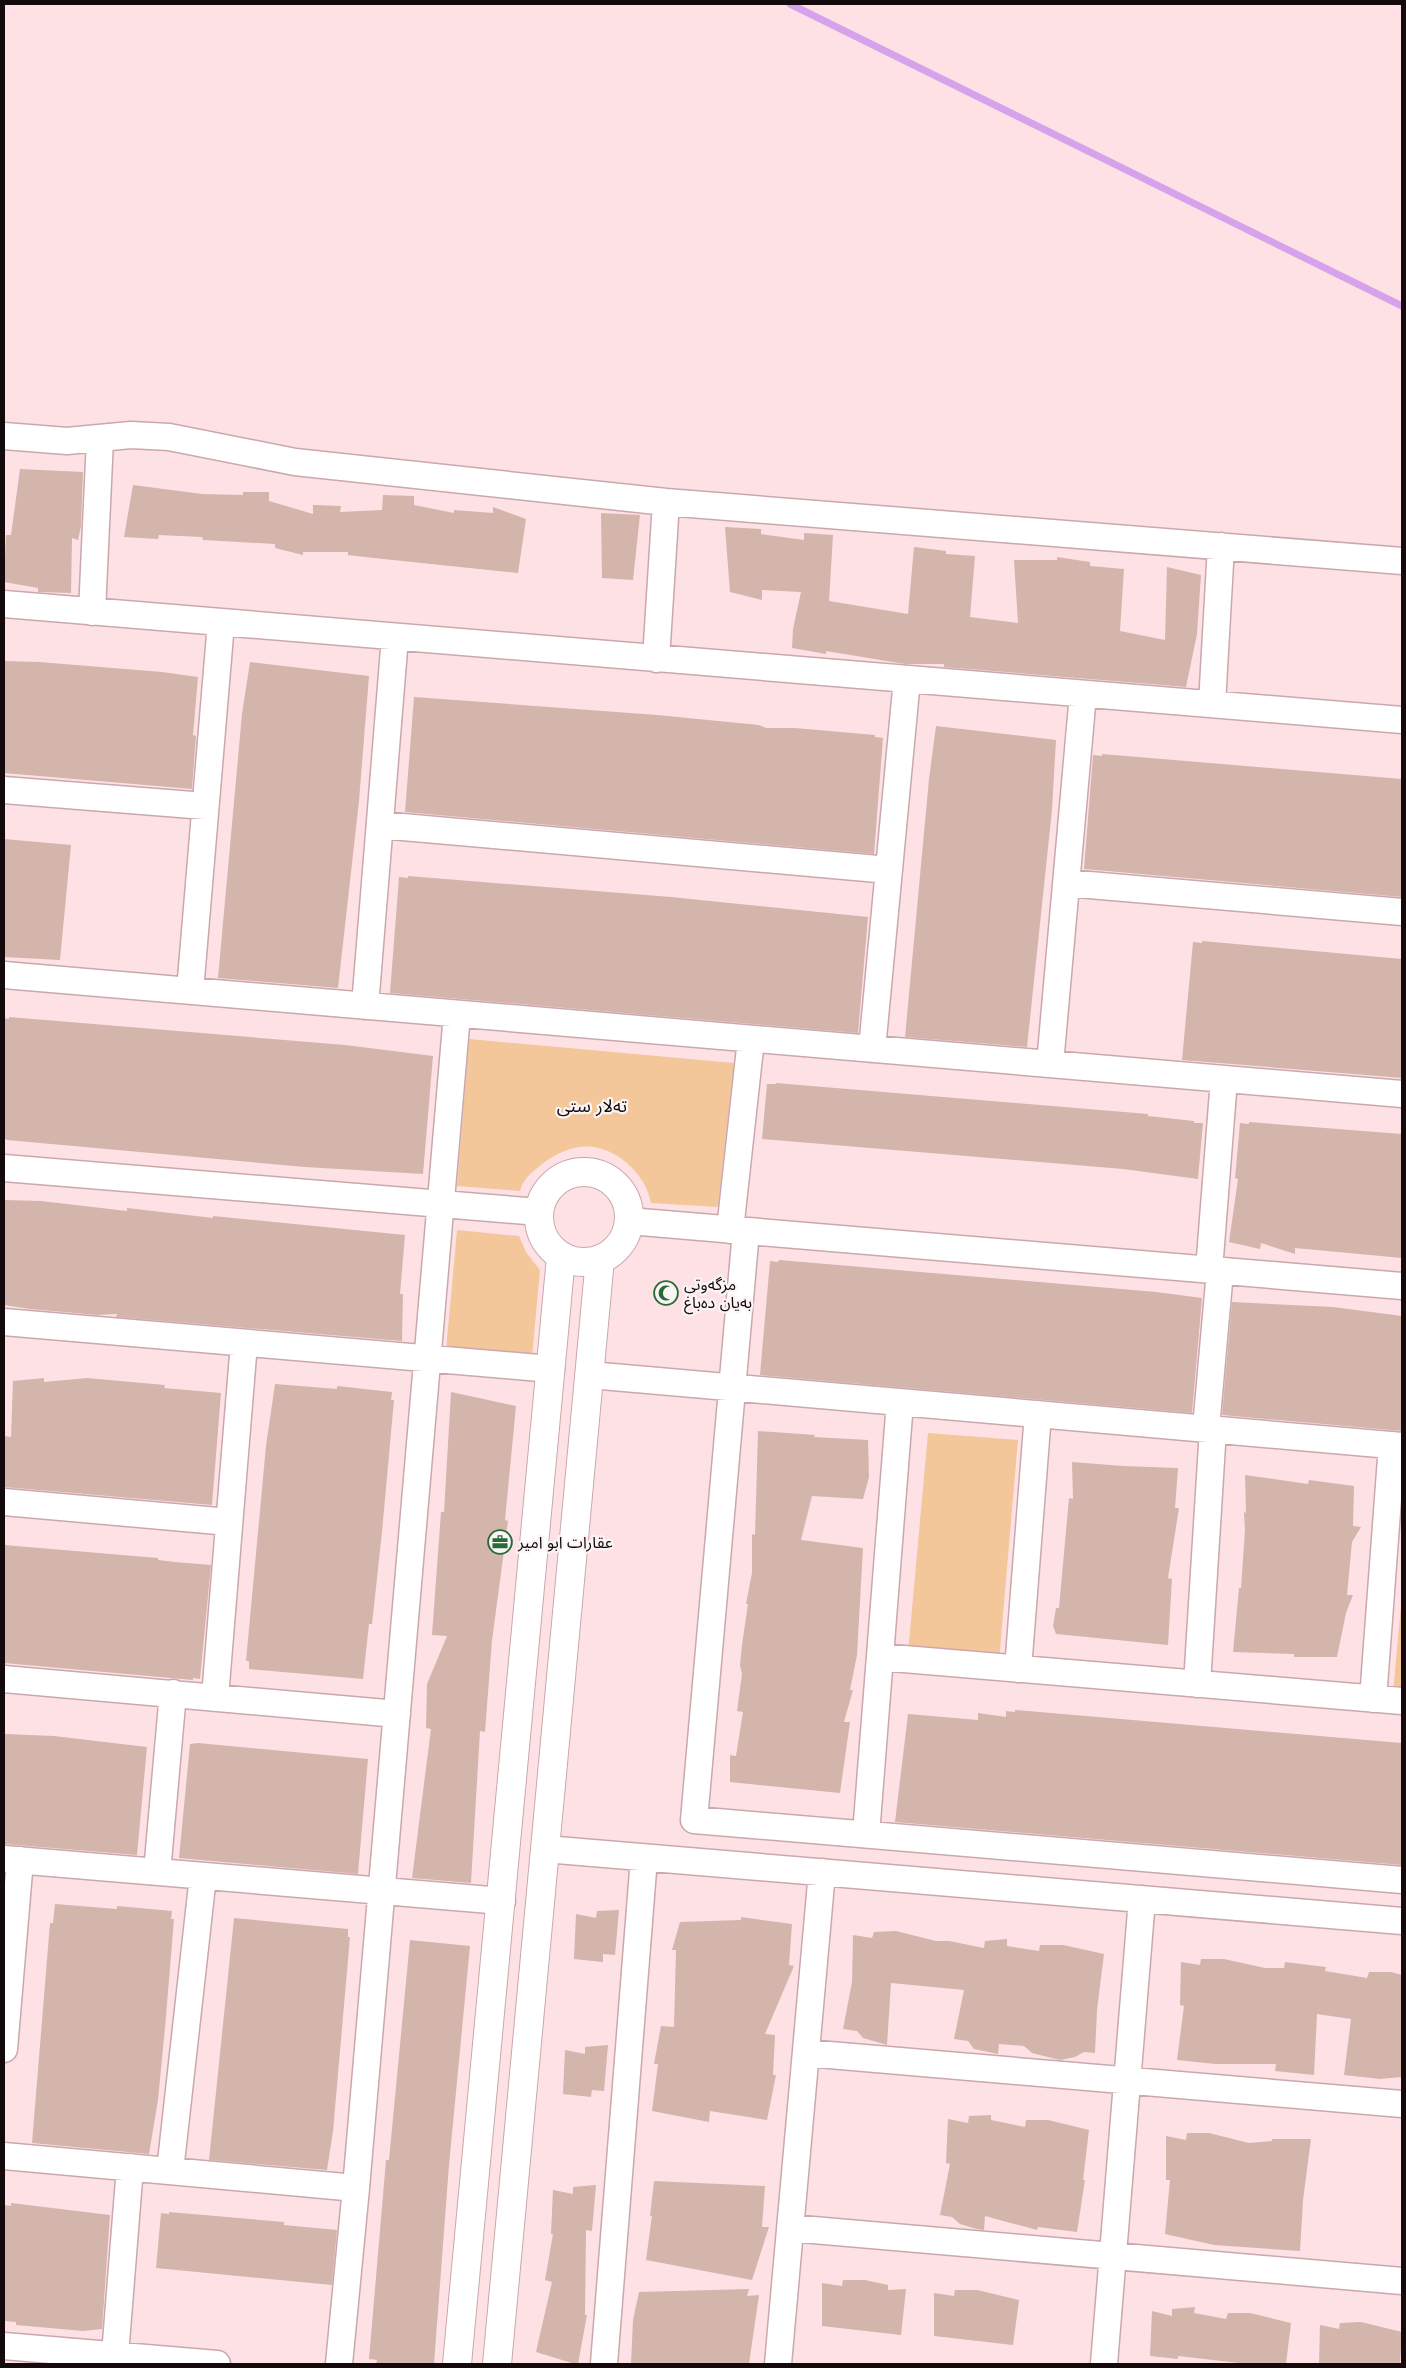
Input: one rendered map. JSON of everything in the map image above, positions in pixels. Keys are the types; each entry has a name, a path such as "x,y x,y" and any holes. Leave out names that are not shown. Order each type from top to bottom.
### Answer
{"street":[{"path":"4,436 67,441 131,435 169,437 295,462 666,502 1402,561"},
{"path":"92,612 100,439"},
{"path":"656,659 666,502"},
{"path":"1212,704 1221,546"},
{"path":"4,604 1402,720"},
{"path":"190,991 221,622"},
{"path":"365,1006 395,637"},
{"path":"872,1049 907,679"},
{"path":"1050,1064 1083,694"},
{"path":"4,790 205,806"},
{"path":"380,825 889,870"},
{"path":"1066,882 1402,912"},
{"path":"4,975 1402,1094"},
{"path":"339,2364 382,1891 426,1358 457,1014"},
{"path":"751,1039 738,1230 732,1387 694,1820 1402,1880"},
{"path":"1197,1684 1210,1429 1224,1079"},
{"path":"4,1168 539,1212"},
{"path":"583,1172 597,1174 611,1181 622,1192 628,1206 630,1221 626,1236 617,1249 600,1260 590,1263 575,1262 561,1257 550,1248 542,1235 538,1221 545,1192 555,1182 568,1174 583,1172"},
{"path":"630,1221 1402,1286"},
{"path":"457,2364 502,1902 561,1257"},
{"path":"497,2364 600,1260"},
{"path":"4,1322 551,1369"},
{"path":"215,1697 244,1343"},
{"path":"590,1375 1397,1445 1373,1699"},
{"path":"866,1834 900,1402"},
{"path":"1018,1669 1038,1414"},
{"path":"4,1502 229,1522"},
{"path":"880,1657 1402,1701"},
{"path":"4,1679 397,1714"},
{"path":"156,1872 173,1694"},
{"path":"546,1849 1402,1921"},
{"path":"604,2364 644,1858"},
{"path":"4,2049 12,1859 502,1902"},
{"path":"778,2364 822,1872"},
{"path":"170,2171 203,1876"},
{"path":"1104,2364 1142,1899"},
{"path":"806,2053 1402,2104"},
{"path":"479,2142 518,2147"},
{"path":"4,2156 356,2188"},
{"path":"114,2355 130,2167"},
{"path":"790,2228 1402,2281"},
{"path":"4,2346 217,2364"}],"shaded area":[{"path":"469,1039 734,1063 718,1207 651,1203 648,1191 634,1170 615,1154 591,1147 579,1147 549,1159 528,1176 520,1191 457,1186"},
{"path":"457,1230 519,1236 526,1252 540,1270 532,1357 446,1350"},
{"path":"928,1433 1018,1440 999,1661 908,1653"},
{"path":"1402,1595 1402,1693 1393,1693"}],"building":[{"path":"20,469 83,472 81,526 78,540 72,538 71,593 38,592 38,588 4,582 6,535 11,535"},
{"path":"133,485 202,494 243,495 243,492 269,492 269,501 313,514 313,505 341,506 340,512 382,510 383,495 414,496 414,505 454,513 454,510 493,513 493,507 526,519 518,573 348,555 348,552 303,552 303,555 275,548 275,544 203,540 202,537 159,535 158,539 124,537"},
{"path":"601,513 640,515 633,580 602,578"},
{"path":"725,527 761,529 761,534 804,540 804,533 833,535 829,601 908,614 914,547 946,551 946,554 975,556 970,617 1018,623 1014,560 1057,560 1057,557 1090,562 1090,566 1124,569 1120,631 1165,640 1167,567 1201,575 1197,634 1186,687 944,667 944,664 905,664 826,651 826,654 792,648 793,629 801,592 762,590 762,600 730,592"},
{"path":"4,661 162,672 198,677 193,735 196,736 192,789 4,773"},
{"path":"250,662 369,676 359,801 338,988 218,978 242,714"},
{"path":"414,697 657,715 759,725 766,728 795,728 875,735 875,737 883,738 874,854 405,812"},
{"path":"936,726 1056,740 1052,810 1027,1047 905,1037 929,779"},
{"path":"1102,754 1402,779 1402,897 1084,869 1093,755 1102,756"},
{"path":"4,839 71,845 60,960 4,957"},
{"path":"408,876 671,897 868,917 858,1033 390,993 399,877 408,878"},
{"path":"1202,941 1402,959 1402,1078 1182,1060 1193,942 1202,943"},
{"path":"9,1017 345,1045 433,1056 423,1174 305,1167 7,1140 4,1138 4,1018 9,1019"},
{"path":"776,1083 1148,1114 1148,1116 1203,1123 1198,1179 1123,1169 762,1139 767,1084"},
{"path":"1249,1122 1402,1134 1402,1258 1295,1248 1295,1254 1261,1243 1260,1249 1229,1242 1238,1179 1235,1178 1240,1123 1249,1124"},
{"path":"4,1200 41,1201 127,1211 127,1208 213,1218 213,1216 405,1235 400,1294 403,1294 402,1341 116,1317 117,1314 97,1315 4,1305"},
{"path":"779,1260 1156,1292 1202,1298 1192,1413 760,1375 770,1261 778,1262"},
{"path":"1232,1302 1333,1307 1402,1316 1402,1431 1222,1415"},
{"path":"44,1378 44,1382 87,1378 165,1385 164,1388 221,1393 212,1505 4,1487 4,1436 11,1437 13,1381"},
{"path":"275,1384 337,1389 337,1386 392,1392 391,1400 394,1400 382,1532 372,1624 369,1624 363,1679 249,1669 249,1661 246,1661 266,1446"},
{"path":"451,1392 516,1406 505,1520 508,1521 492,1640 485,1732 480,1731 471,1883 412,1878 431,1729 426,1728 427,1684 447,1636 432,1635 441,1512 444,1512"},
{"path":"758,1431 868,1440 869,1477 863,1499 812,1496 801,1540 863,1548 857,1655 850,1690 853,1690 844,1722 850,1722 840,1793 730,1782 730,1755 736,1756 743,1712 737,1711 742,1674 740,1665 742,1645 748,1604 746,1604 752,1573 752,1534 755,1535"},
{"path":"1072,1462 1178,1468 1175,1508 1179,1508 1168,1578 1172,1579 1168,1645 1056,1634 1053,1626 1056,1608 1059,1608 1069,1498 1073,1499"},
{"path":"1245,1475 1308,1484 1309,1480 1354,1486 1353,1526 1361,1527 1352,1542 1347,1595 1353,1595 1346,1613 1337,1657 1294,1657 1294,1654 1233,1652 1239,1588 1241,1588 1245,1530"},
{"path":"4,1545 158,1558 158,1560 211,1565 200,1679 193,1678 193,1680 4,1663"},
{"path":"1015,1710 1402,1743 1402,1865 895,1822 908,1714 978,1720 978,1713 1006,1717 1006,1711 1015,1712"},
{"path":"5,1734 54,1736 147,1747 137,1855 4,1844"},
{"path":"198,1743 368,1759 358,1874 179,1858 190,1744"},
{"path":"55,1904 117,1909 117,1906 172,1911 171,1919 174,1919 165,2028 158,2100 149,2154 32,2143 50,1923 53,1923"},
{"path":"619,1910 615,1955 603,1954 603,1962 574,1959 576,1914 596,1918 597,1911"},
{"path":"741,1917 792,1924 789,1965 794,1966 765,2034 775,2035 773,2075 776,2075 767,2120 710,2111 709,2122 652,2111 658,2064 654,2064 661,2026 674,2027 676,1950 672,1950 680,1922 741,1920"},
{"path":"234,1918 348,1929 348,1937 350,1937 333,2131 327,2170 209,2160"},
{"path":"896,1931 936,1941 949,1941 984,1948 985,1941 1007,1939 1007,1946 1039,1951 1040,1945 1063,1945 1104,1954 1097,2010 1095,2053 1084,2052 1075,2057 1060,2060 1032,2053 1024,2046 999,2044 998,2054 974,2049 968,2041 954,2039 964,1990 891,1983 887,2045 863,2038 857,2031 843,2029 852,1982 853,1935 872,1938 874,1932"},
{"path":"410,1940 470,1946 449,2165 434,2364 376,2364 377,2360 369,2359 386,2160 389,2160"},
{"path":"1201,1959 1224,1959 1265,1968 1284,1968 1285,1962 1326,1967 1325,1971 1367,1978 1369,1972 1391,1972 1402,1975 1402,2077 1380,2079 1344,2075 1351,2019 1317,2014 1314,2075 1275,2071 1276,2064 1215,2064 1177,2060 1184,2006 1180,2005 1181,1962 1200,1965"},
{"path":"608,2045 604,2091 592,2090 591,2097 563,2094 565,2050 585,2054 585,2047"},
{"path":"991,2115 991,2120 1025,2127 1026,2120 1048,2120 1089,2130 1083,2180 1085,2180 1077,2232 1038,2227 1037,2230 985,2216 984,2230 960,2224 952,2217 940,2215 950,2164 946,2163 948,2119 968,2123 969,2116"},
{"path":"1187,2133 1209,2133 1249,2143 1272,2141 1272,2139 1311,2139 1303,2200 1300,2251 1214,2245 1165,2234 1170,2180 1166,2180 1166,2136 1186,2140"},
{"path":"654,2181 765,2186 762,2227 769,2227 752,2280 646,2260 652,2216 650,2216"},
{"path":"596,2185 592,2231 586,2230 585,2315 587,2315 578,2364 575,2364 536,2352 552,2282 545,2280 553,2234 551,2234 553,2190 573,2194 573,2187"},
{"path":"11,2203 110,2215 102,2329 83,2331 16,2325 16,2322 4,2321 4,2205 11,2206"},
{"path":"169,2212 284,2222 284,2225 337,2230 332,2285 156,2268 161,2213 169,2214"},
{"path":"843,2280 865,2280 888,2285 888,2290 906,2289 901,2335 822,2326 822,2283 842,2286"},
{"path":"749,2289 747,2296 759,2295 749,2364 631,2364 633,2320 639,2292"},
{"path":"955,2290 977,2290 1019,2300 1013,2345 934,2336 934,2293 954,2296"},
{"path":"1195,2307 1194,2313 1226,2319 1228,2313 1250,2313 1291,2323 1286,2364 1248,2364 1178,2356 1178,2359 1150,2356 1152,2311 1172,2316 1172,2309"},
{"path":"1361,2322 1402,2332 1400,2364 1319,2364 1320,2325 1339,2329 1340,2323"}],"waterway":[{"path":"790,4 1402,306"}],"place":[{"name":"مزگەوتی بەیان دەباغ","path":"666,1293"},
{"name":"عقارات ابو امير","path":"500,1542"}],"district":[{"name":"ته‌لار ستی","path":"592,1106"}]}
